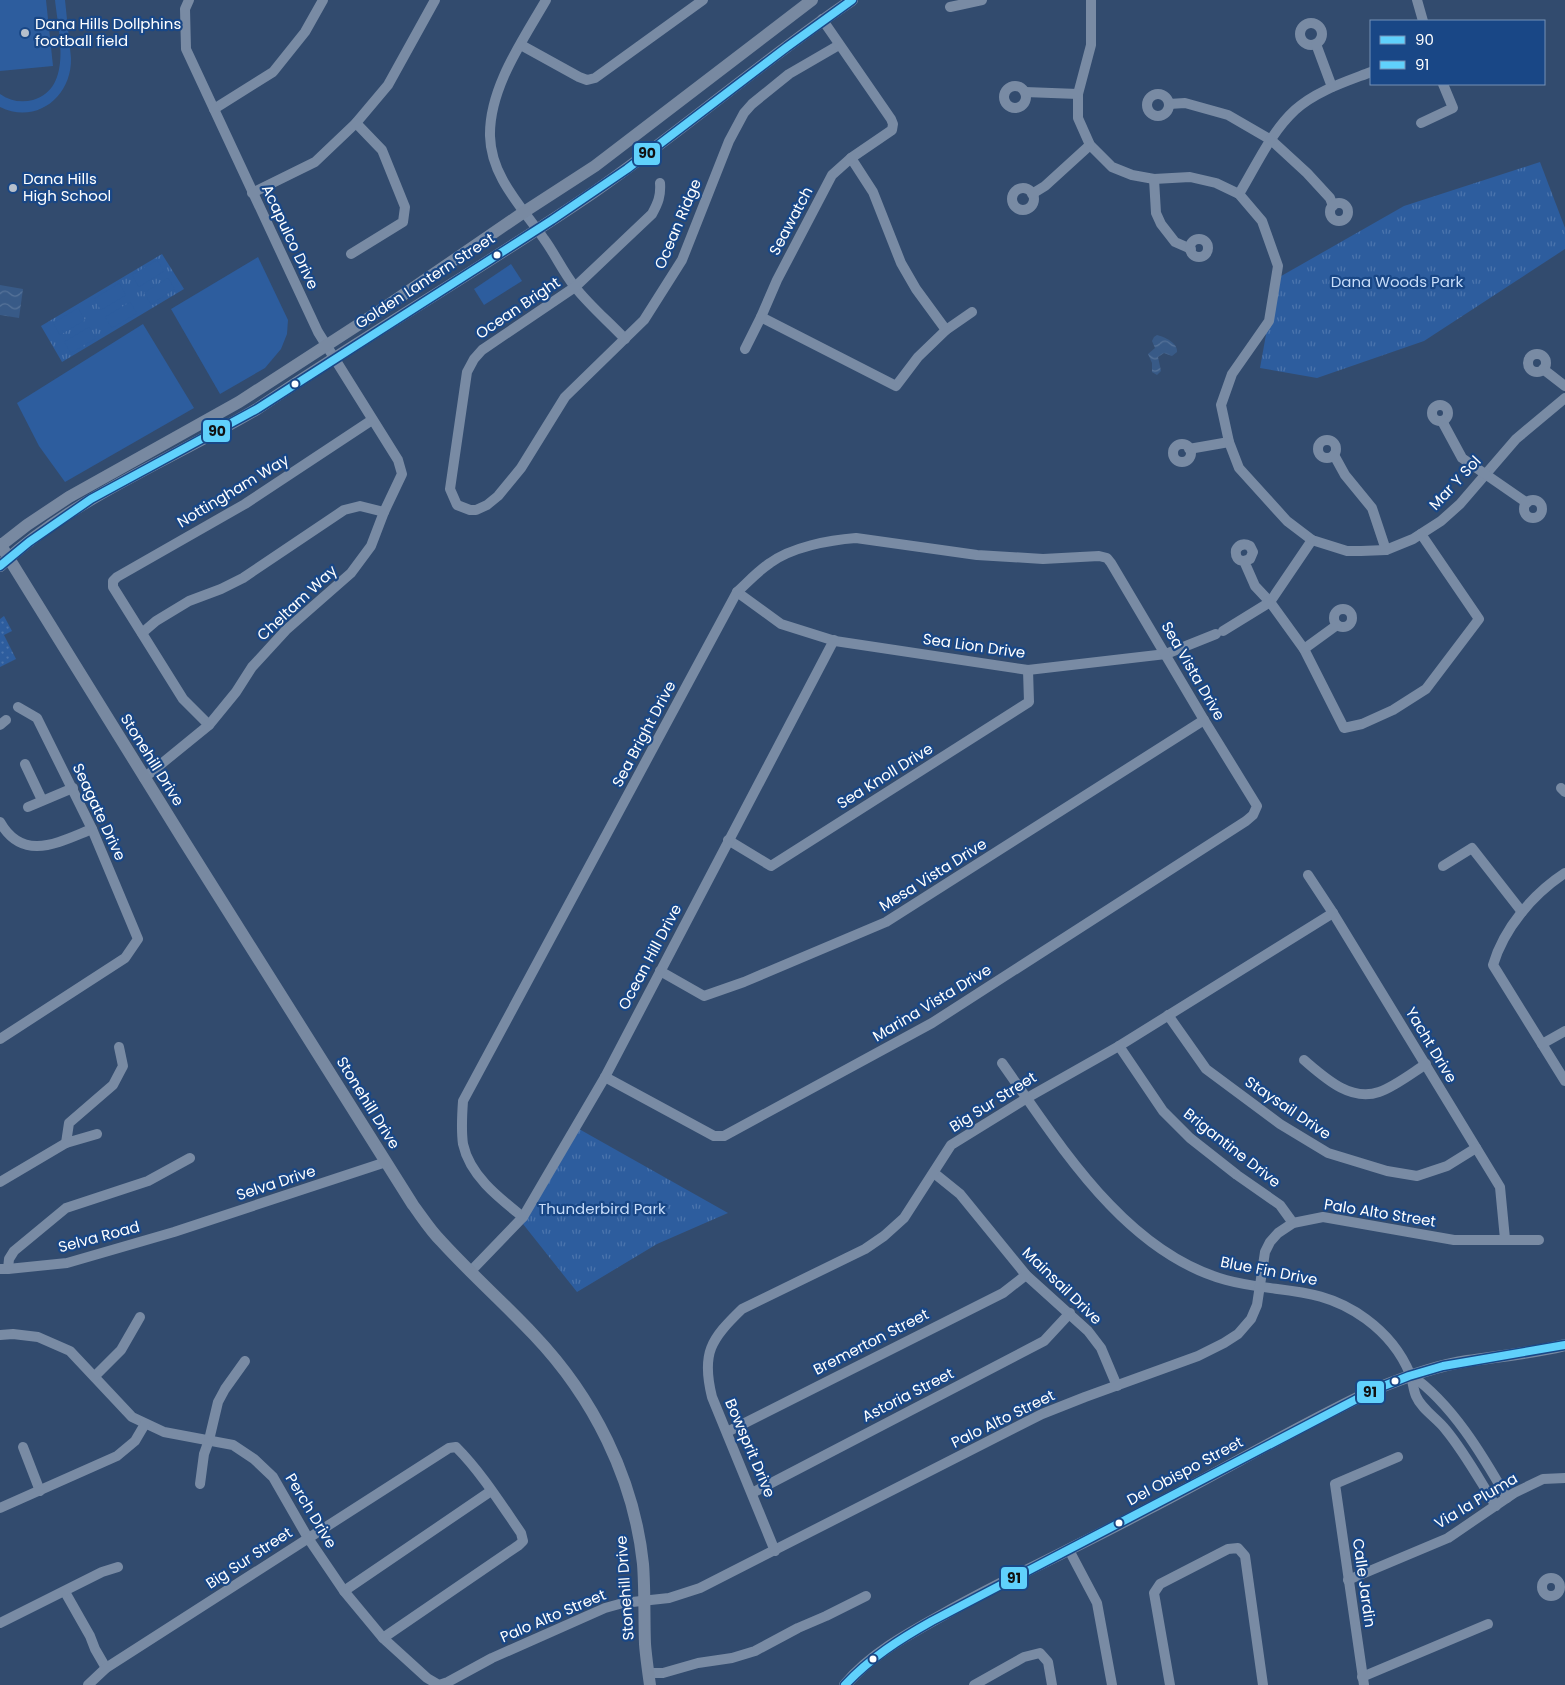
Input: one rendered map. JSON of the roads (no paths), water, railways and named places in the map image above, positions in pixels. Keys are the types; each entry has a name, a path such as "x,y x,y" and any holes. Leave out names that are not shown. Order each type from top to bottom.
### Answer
{"main road":[{"name":"Golden Lantern Street","path":"0,545 26,525 69,497 224,411 326,346 609,156 812,0"},
{"name":"Golden Lantern Street","path":"4,562 61,520 116,485 257,409 594,192 700,114 765,61 822,19 852,0"},
{"name":"Stonehill Drive","path":"0,545 4,562 144,778 413,1205 434,1233 470,1272 534,1335 560,1364 579,1390 596,1419 611,1449 636,1525 643,1564 649,1679"},
{"name":"Del Obispo Street","path":"845,1685 857,1671 900,1640 989,1589 1148,1510 1351,1400 1411,1375 1466,1361 1541,1351 1565,1345"}],"street":[{"name":"Acapulco Drive","path":"189,0 185,9 186,49 252,193 326,346 398,460 402,474"},
{"path":"214,109 273,72 305,32 323,0"},
{"path":"252,193 315,162 356,123 388,85 435,0"},
{"path":"546,0 500,84 494,107 490,136 496,164 508,190 537,229 575,287 625,339"},
{"path":"521,45 580,78 587,80 603,73 702,0"},
{"path":"950,7 982,0"},
{"path":"1091,0 1091,45 1078,94 1078,118 1090,145 1112,167 1132,175 1154,179 1190,177 1216,183 1239,194 1281,125 1295,110 1332,87 1370,72"},
{"path":"1418,0 1423,20"},
{"path":"822,19 839,45"},
{"path":"1316,44 1332,87"},
{"name":"Ocean Ridge","path":"470,510 476,510 487,505 511,482 565,397 637,328 652,308 682,260 722,157 739,120 752,104 789,74 839,45"},
{"name":"Seawatch","path":"745,349 777,280 832,175 851,158 892,130 893,124 891,119 839,45"},
{"path":"1421,123 1453,108 1443,85"},
{"path":"1025,92 1078,94"},
{"path":"1169,104 1185,103 1228,116 1272,140 1330,198 1332,206"},
{"path":"351,254 403,222 405,207 382,150 356,123"},
{"path":"1032,194 1045,186 1090,145"},
{"path":"851,158 873,192 902,263 916,288 946,330"},
{"path":"1154,179 1156,213 1161,224 1176,242 1190,249"},
{"name":"Ocean Bright","path":"470,510 457,505 450,489 467,372 474,359 482,350 575,287 652,214 659,202 660,183"},
{"name":"Mar Y Sol","path":"1239,194 1262,221 1278,266 1270,320 1232,374 1221,405 1229,442 1240,468 1287,521 1312,540 1347,551 1361,552 1386,550 1421,534 1441,521 1460,504 1516,438 1565,398"},
{"path":"761,316 896,386 918,357 946,330 972,312"},
{"path":"1543,369 1565,386"},
{"name":"Nottingham Way","path":"142,633 113,587 117,577 245,504 372,420"},
{"path":"1442,421 1462,458 1527,503"},
{"path":"1189,449 1229,442"},
{"path":"1334,455 1346,475 1372,508 1386,550"},
{"name":"Cheltam Way","path":"144,778 209,725 236,692 252,667 286,630 351,573 371,546 384,512 402,474"},
{"path":"209,725 182,699 142,633 156,621 188,601 221,589 243,578 344,510 360,506 384,512"},
{"path":"1244,562 1255,586 1270,602 1304,649 1344,728 1362,724 1393,710 1426,689 1479,619 1421,534"},
{"name":"Sea Bright Drive","path":"523,1217 490,1190 472,1166 463,1144 463,1101 737,592 772,561 789,553 837,540 856,538 986,556 1043,559 1099,556"},
{"name":"Sea Lion Drive","path":"737,592 781,624 834,640 1028,670 1166,654 1219,632 1270,602 1312,540"},
{"name":"Sea Vista Drive","path":"1099,556 1107,558 1111,563 1257,806"},
{"path":"1304,649 1337,625"},
{"name":"Ocean Hill Drive","path":"470,1272 523,1217 604,1077 834,640"},
{"name":"Sea Knoll Drive","path":"728,840 771,866 1029,702 1028,670"},
{"name":"Seagate Drive","path":"0,1039 125,958 138,939 92,829 37,718 18,707"},
{"name":"Mesa Vista Drive","path":"660,971 704,996 744,982 886,922 1204,720"},
{"path":"24,764 42,800"},
{"path":"28,807 73,788"},
{"name":"Marina Vista Drive","path":"604,1077 714,1136 724,1136 932,1023 1246,821 1253,815 1257,806"},
{"path":"0,822 15,842 29,846 46,847 92,829"},
{"path":"1443,866 1472,848 1522,912"},
{"path":"1565,873 1550,883 1522,912 1498,947 1493,965 1565,1081"},
{"name":"Yacht Drive","path":"1308,875 1500,1187 1505,1239"},
{"name":"Big Sur Street","path":"709,1355 716,1336 742,1308 864,1249 884,1236 904,1218 951,1145 1026,1098 1120,1046 1333,913"},
{"name":"Staysail Drive","path":"1168,1015 1206,1069 1280,1124 1328,1152 1387,1171 1417,1176 1447,1166 1476,1148"},
{"path":"1542,1044 1565,1031"},
{"name":"Brigantine Drive","path":"1120,1046 1163,1111 1190,1138 1237,1176 1280,1204 1293,1223"},
{"path":"66,1143 69,1122 113,1085 123,1066 119,1047"},
{"path":"1304,1060 1342,1089 1356,1094 1368,1095 1381,1092 1426,1064"},
{"name":"Blue Fin Drive","path":"1002,1063 1069,1158 1113,1208 1142,1234 1175,1257 1198,1270 1226,1280 1261,1288 1309,1292 1332,1300 1352,1309 1385,1336 1411,1375 1416,1396 1425,1409 1446,1429 1496,1506"},
{"path":"0,1182 66,1143 97,1134"},
{"path":"4,1269 14,1251 66,1208 148,1181 190,1158"},
{"name":"Selva Drive","path":"174,1232 386,1162"},
{"name":"Mainsail Drive","path":"934,1173 960,1194 1026,1275 1088,1330 1101,1348 1117,1386"},
{"name":"Palo Alto Street","path":"439,1685 492,1658 605,1608 623,1603 669,1598 700,1588 1042,1414 1198,1356 1224,1343 1238,1334 1251,1319 1261,1288 1265,1252 1270,1242 1278,1233 1293,1223 1323,1217 1454,1240 1539,1240"},
{"name":"Selva Road","path":"4,1269 67,1263 174,1232"},
{"name":"Bremerton Street","path":"727,1432 1003,1293 1026,1275"},
{"name":"Astoria Street","path":"752,1493 1044,1341 1070,1313"},
{"path":"95,1376 121,1350 140,1317"},
{"name":"Perch Drive","path":"0,1335 13,1334 38,1337 70,1351 132,1417 145,1424 164,1432 233,1445 254,1459 273,1477 308,1538 344,1590 383,1638 427,1678 439,1685"},
{"name":"Bowsprit Drive","path":"709,1355 707,1375 712,1397 776,1551"},
{"path":"200,1484 204,1454 210,1440 218,1402 245,1361"},
{"name":"Blue Fin Drive","path":"1411,1375 1428,1387 1456,1418 1507,1498"},
{"path":"0,1508 116,1456 135,1441 145,1424"},
{"path":"23,1447 40,1490"},
{"name":"Big Sur Street","path":"88,1685 106,1668 449,1448 456,1447 464,1454 491,1491"},
{"name":"Calle Jardin","path":"1363,1681 1335,1484 1398,1457"},
{"name":"Via la Pluma","path":"1348,1580 1448,1538 1514,1493 1543,1479 1565,1478"},
{"path":"344,1590 491,1491 521,1533 522,1541 519,1545 383,1638"},
{"path":"1170,1685 1154,1593 1160,1584 1228,1549 1238,1548 1245,1556 1263,1685"},
{"path":"1069,1550 1097,1603 1112,1685"},
{"path":"0,1623 102,1572 118,1566"},
{"path":"65,1592 106,1668"},
{"path":"649,1679 698,1663 732,1658 755,1651 798,1628 866,1596"},
{"path":"1363,1681 1488,1624"},
{"path":"974,1685 1024,1657 1040,1653 1048,1662 1052,1685"}],"water":[{"path":"0,285 23,289 19,318 0,315"},
{"path":"1157,335 1173,343 1177,352 1172,356 1164,353 1158,357 1161,371 1157,375 1152,372 1152,363 1148,354 1155,348 1152,341"}],"place":[{"name":"Dana Hills Dollphins football field","path":"25,33"},
{"name":"Dana Hills High School","path":"13,188"}],"park label":[{"name":"Dana Woods Park","path":"1397,282"},
{"name":"Thunderbird Park","path":"602,1209"}]}
